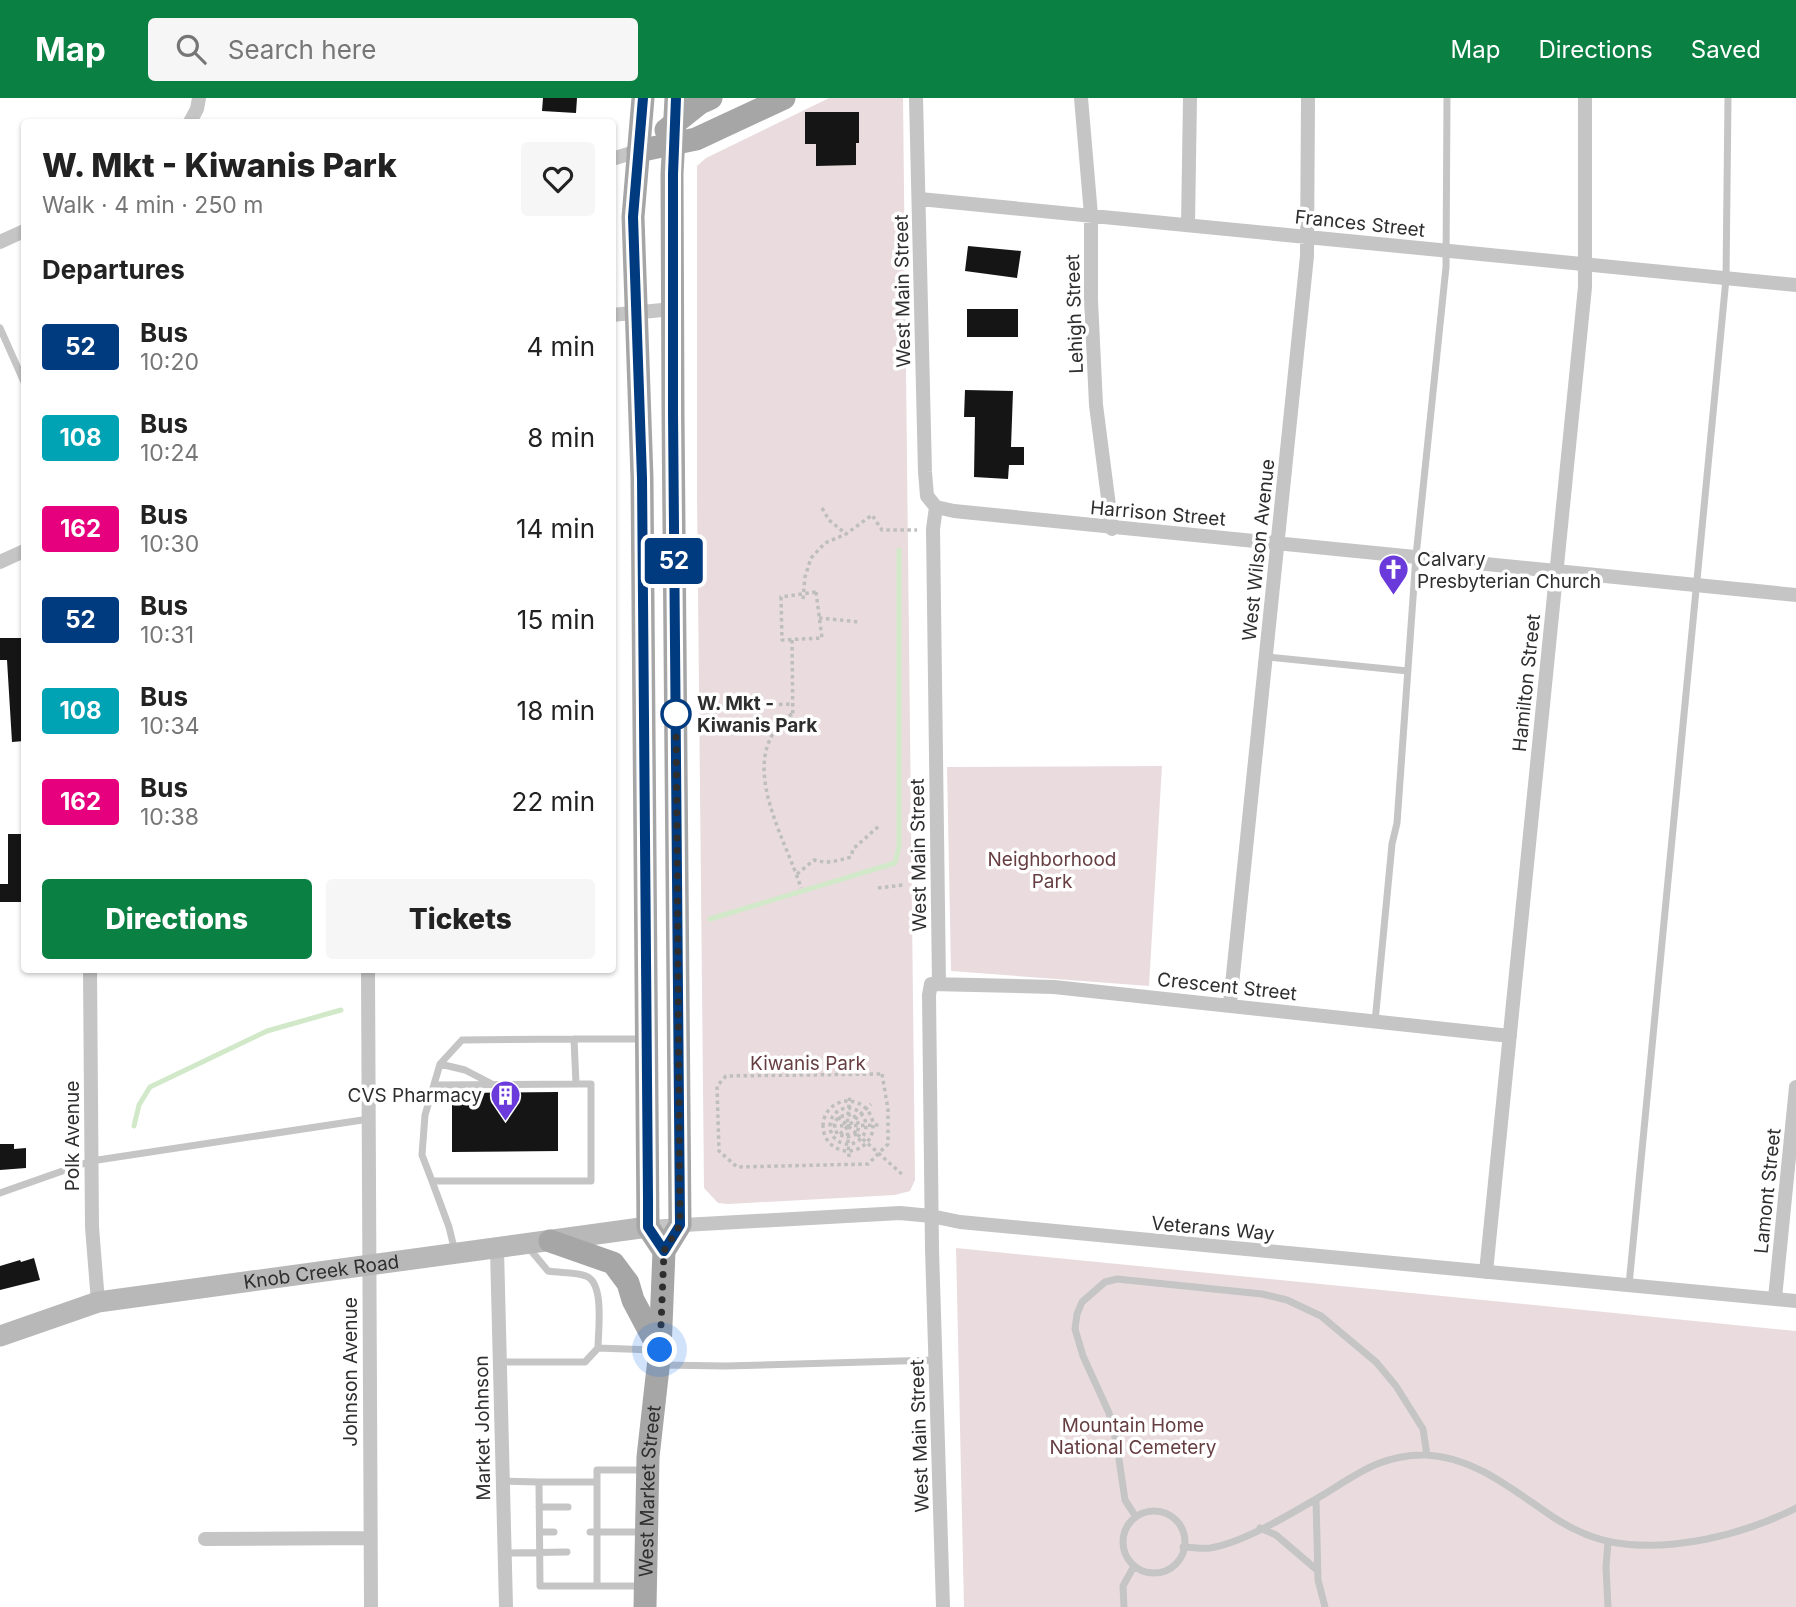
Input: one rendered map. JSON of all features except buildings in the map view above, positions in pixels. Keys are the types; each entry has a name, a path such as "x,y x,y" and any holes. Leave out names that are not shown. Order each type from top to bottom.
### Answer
{"main road":[{"path":"643,98 633,217 642,478 648,1227 664,1251"},
{"path":"676,98 673,134 673,309 680,1225"},
{"path":"638,151 673,134 700,103 711,98"},
{"path":"673,134 696,139 784,98"},
{"name":"West Market Street","path":"645,1597 647,1470 659,1357 664,1251 680,1225"},
{"name":"Knob Creek Road","path":"0,1336 98,1302 648,1227"},
{"path":"550,1241 614,1264 628,1283 659,1357"}],"street":[{"path":"192,119 199,98"},
{"name":"West Main Street","path":"916,98 925,472 927,496 936,507 933,529 939,983 932,984 929,995 931,1216 943,1607"},
{"name":"Lehigh Street","path":"1081,98 1091,215 1091,300 1096,405 1112,529"},
{"path":"1188,225 1190,98"},
{"name":"West Wilson Avenue","path":"1230,1004 1267,657 1307,237 1308,98"},
{"name":"Hamilton Street","path":"1486,1272 1573,416 1585,265 1585,98"},
{"path":"616,158 638,151"},
{"name":"Frances Street","path":"920,199 1796,285"},
{"path":"0,242 21,232"},
{"path":"616,314 673,309"},
{"name":"Harrison Street","path":"936,507 962,513 1112,529 1278,542 1796,595"},
{"path":"0,562 21,552"},
{"name":"Polk Avenue","path":"90,973 92,1227 98,1302"},
{"name":"Johnson Avenue","path":"368,973 370,1607"},
{"name":"Crescent Street","path":"939,983 1054,987 1510,1036"},
{"name":"Lamont Street","path":"1775,1298 1796,1087"},
{"name":"Veterans Way","path":"648,1227 900,1213 1029,1229 1796,1301"},
{"name":"Market Johnson","path":"497,1249 506,1607"},
{"path":"205,1539 370,1538"}],"lane":[{"path":"1375,1022 1392,844 1397,823 1416,556 1446,251 1447,98"},
{"path":"1629,1285 1726,279 1728,98"},
{"path":"0,328 21,375"},
{"path":"1267,657 1408,671"},
{"path":"574,1039 576,1084"},
{"path":"455,1252 449,1227 422,1155 425,1115 440,1064 462,1040 646,1039"},
{"path":"440,1064 465,1070 492,1085"},
{"path":"432,1181 591,1181 591,1084 434,1084"},
{"path":"0,1193 92,1161 369,1119"},
{"path":"500,1362 584,1362 598,1348 599,1298 591,1278 548,1271 526,1245"},
{"path":"1136,1517 1125,1500 1117,1446 1108,1413 1083,1356 1075,1329 1082,1302 1105,1282 1117,1279 1262,1294 1287,1300 1321,1316 1376,1362 1396,1387 1423,1429 1427,1455"},
{"path":"598,1348 725,1366 936,1360"},
{"path":"1184,1547 1209,1548 1261,1528 1376,1463 1404,1456 1427,1455 1483,1471 1555,1518 1608,1542 1665,1544 1709,1538 1754,1525 1796,1508"},
{"path":"597,1586 592,1553 597,1470 647,1470"},
{"path":"503,1481 597,1482"},
{"path":"539,1482 540,1586 597,1586 645,1597"},
{"path":"1316,1499 1317,1570 1325,1607"},
{"path":"539,1507 568,1507"},
{"path":"1154,1511 1173,1518 1180,1525 1184,1547 1177,1562 1161,1572 1152,1573 1134,1566 1128,1559 1123,1541 1124,1532 1136,1517 1154,1511"},
{"path":"1261,1528 1276,1535 1317,1570"},
{"path":"540,1532 554,1532"},
{"path":"593,1532 645,1532"},
{"path":"1608,1542 1608,1607"},
{"path":"505,1553 567,1552"},
{"path":"1124,1607 1123,1586 1134,1566"}],"path":[{"path":"822,508 829,520 846,534"},
{"path":"803,596 811,558 825,543 846,534 872,515 883,530 933,529"},
{"path":"816,592 819,618 822,638 782,640 781,597 803,596 816,592"},
{"path":"819,618 860,622"},
{"path":"792,640 793,733"},
{"path":"758,705 793,704"},
{"path":"792,715 778,724 770,739 764,759 764,780 781,838 801,888"},
{"path":"797,874 814,860 823,863 851,857 853,849 878,827"},
{"path":"878,888 903,885"},
{"path":"882,1074 888,1109 888,1144 878,1153 868,1164 737,1167 719,1151 717,1086 726,1076 882,1074"},
{"path":"849,1157 847,1114 850,1094"},
{"path":"849,1101 866,1109 873,1120 872,1134 867,1143 848,1146 835,1139 832,1126 834,1113 840,1103 849,1101"},
{"path":"827,1104 847,1126 904,1176"},
{"path":"829,1145 870,1104"},
{"path":"834,1113 848,1107 861,1113 866,1126 862,1138 848,1146 840,1149 829,1145 820,1126 825,1114 847,1114 856,1118 859,1126 857,1134"},
{"path":"820,1126 880,1125"},
{"path":"832,1126 839,1135 847,1137 857,1134"}],"green space":[{"name":"Kiwanis Park","path":"829,98 903,98 915,1180 910,1191 895,1195 728,1204 718,1203 704,1188 697,492 697,166 706,158"},
{"name":"Neighborhood Park","path":"1162,766 1149,986 951,971 947,767"},
{"name":"Mountain Home National Cemetery","path":"956,1248 1796,1331 1796,1607 964,1607"}],"waterway":[{"path":"710,919 895,863 899,847 899,550"},
{"path":"134,1126 139,1105 150,1087 267,1031 341,1010"}],"bus line":[{"name":"52","path":"643,98 633,217 642,478 648,1227 664,1251 680,1225 673,412 673,174 676,98"}],"place":[{"name":"Calvary Presbyterian Church","path":"1394,597"},
{"name":"W. Mkt - Kiwanis Park","path":"676,714"},
{"name":"CVS Pharmacy","path":"505,1122"}],"route":[{"path":"660,1350 664,1251 680,1225 676,714"}]}
